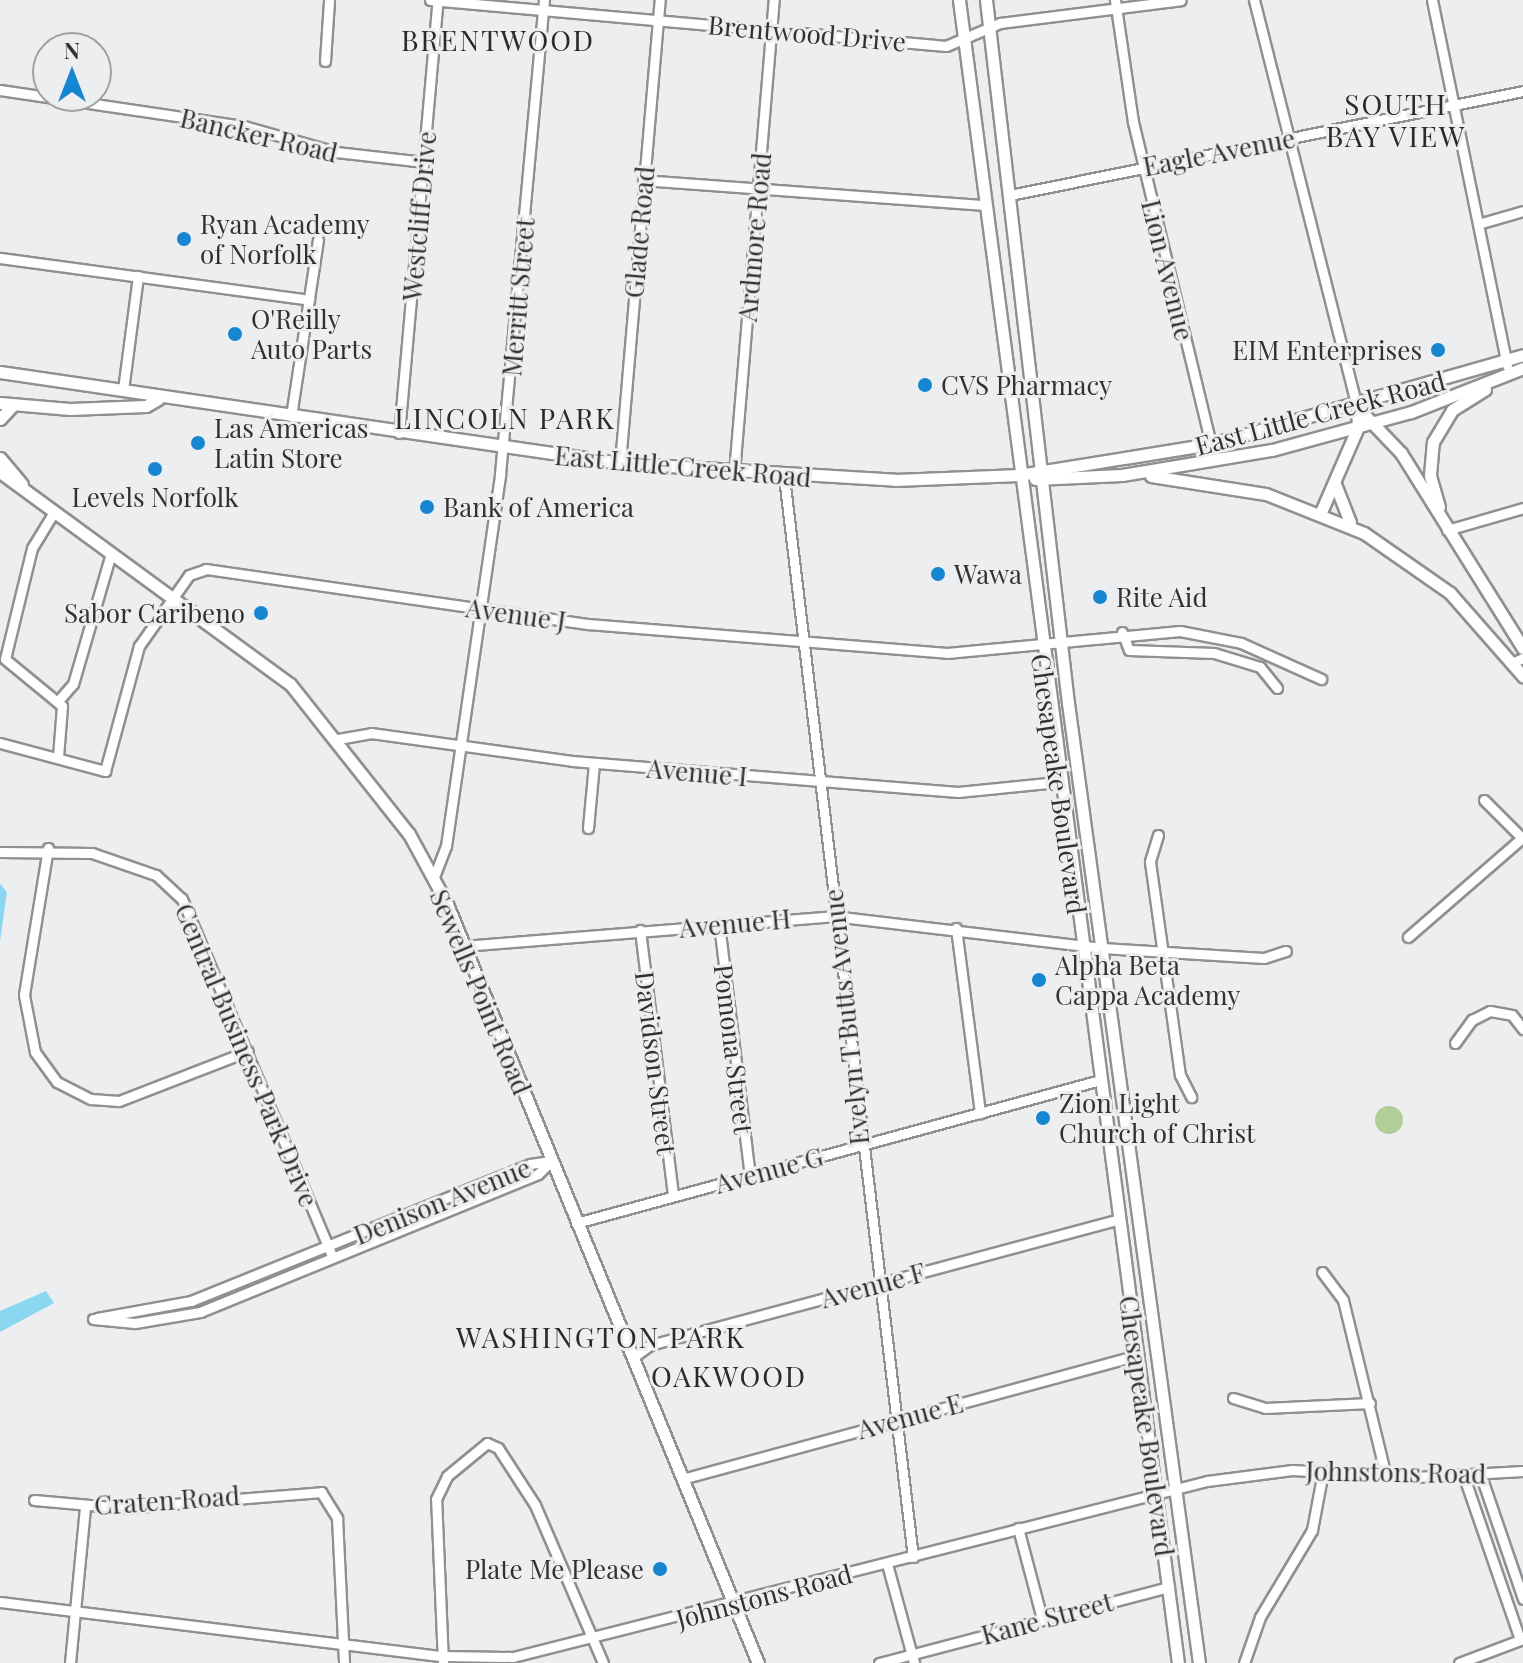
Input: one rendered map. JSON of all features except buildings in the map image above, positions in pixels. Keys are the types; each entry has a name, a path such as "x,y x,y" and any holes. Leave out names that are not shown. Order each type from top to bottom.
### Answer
{"main road":[{"name":"Chesapeake Boulevard","path":"959,0 1058,782 1178,1663"},
{"name":"Chesapeake Boulevard","path":"986,0 1061,639 1199,1663"},
{"name":"East Little Creek Road","path":"0,372 123,390 158,399 620,463 784,477 1122,475 1377,422 1507,366 1523,355"},
{"name":"East Little Creek Road","path":"1041,474 1211,444 1507,366 1523,368"},
{"path":"1447,530 1430,475 1433,442 1461,402 1507,366"},
{"name":"East Little Creek Road","path":"0,403 146,406 158,399"},
{"path":"0,419 13,405"},
{"path":"1357,407 1377,422 1523,648"},
{"path":"1321,512 1358,427 1357,407"},
{"path":"0,458 36,499"},
{"name":"Sewells Point Road","path":"0,473 290,684 338,739 434,877 758,1663"},
{"path":"1122,475 1230,485 1321,512 1364,533 1450,593 1518,660 1523,676"},
{"path":"1335,480 1339,509 1364,533"}],"street":[{"path":"325,61 329,0"},
{"name":"Brentwood Drive","path":"430,0 544,5 658,20 964,42"},
{"name":"Westcliff Drive","path":"399,433 438,0"},
{"name":"Glade Road","path":"620,463 660,0"},
{"name":"Ardmore Road","path":"734,473 774,0"},
{"path":"964,42 989,27 1115,4 1181,0"},
{"path":"1254,0 1357,407"},
{"path":"1432,0 1507,366"},
{"name":"Lion Avenue","path":"1115,4 1143,168 1211,444"},
{"name":"Merritt Street","path":"434,877 446,846 504,448 544,5"},
{"name":"Bancker Road","path":"0,90 244,126 336,152 424,162"},
{"name":"Eagle Avenue","path":"1010,195 1523,91"},
{"path":"643,180 984,205"},
{"path":"1478,224 1523,211"},
{"path":"291,416 318,240"},
{"path":"0,258 309,300"},
{"path":"123,390 138,276"},
{"name":"Evelyn T Butts Avenue","path":"784,477 860,1146 913,1557"},
{"path":"1447,530 1523,508"},
{"path":"54,512 32,548 5,659 58,701"},
{"path":"0,743 58,757 58,701 73,684 111,553"},
{"name":"Avenue J","path":"58,757 105,771 136,654 189,575 206,569 481,609 947,653 1122,632 1220,637 1321,679"},
{"path":"1122,632 1129,650 1214,653 1260,667 1277,688"},
{"name":"Avenue I","path":"338,739 353,732 594,763 958,792 1058,782"},
{"path":"588,828 594,763"},
{"path":"1408,937 1523,838 1484,800"},
{"path":"1158,835 1150,862 1180,1075 1191,1097"},
{"path":"48,848 24,977 31,1037 48,1073 79,1095 119,1101 248,1051"},
{"name":"Central Business Park Drive","path":"0,852 48,848 118,861 174,889 248,1051 333,1258"},
{"name":"Avenue H","path":"463,946 833,916 956,928 1102,948 1162,947 1264,958 1286,951"},
{"name":"Pomona Street","path":"719,924 750,1175"},
{"path":"956,928 980,1113"},
{"name":"Davidson Street","path":"640,930 673,1196"},
{"path":"1455,1043 1472,1020 1490,1011 1512,1015 1523,1029"},
{"name":"Avenue G","path":"576,1223 1100,1080"},
{"name":"Denison Avenue","path":"551,1161 538,1174 190,1315 135,1323 93,1319 191,1301 551,1161"},
{"name":"Avenue F","path":"632,1358 650,1345 1119,1219"},
{"path":"1322,1272 1343,1300 1386,1476"},
{"name":"Avenue E","path":"682,1479 1138,1355"},
{"path":"1233,1398 1265,1408 1370,1403"},
{"path":"442,1660 436,1505 442,1483 492,1443 537,1510 603,1663"},
{"path":"1244,1663 1260,1617 1312,1530 1323,1471"},
{"name":"Johnstons Road","path":"0,1602 344,1641 442,1660 513,1657 594,1642 1177,1487 1323,1471 1464,1477 1523,1471"},
{"path":"1481,1476 1523,1599"},
{"path":"1459,1663 1521,1640 1464,1477"},
{"name":"Craten Road","path":"34,1500 85,1506 145,1507 300,1489 321,1492 336,1508 344,1641"},
{"path":"70,1663 85,1506"},
{"path":"1018,1528 1042,1619"},
{"path":"887,1564 913,1659"},
{"name":"Kane Street","path":"879,1663 913,1659 1042,1619 1169,1587"},
{"path":"344,1641 344,1663"}],"green space":[{"path":"1389,1106 1399,1110 1403,1120 1399,1130 1389,1134 1379,1130 1375,1120 1379,1110"}],"water":[{"path":"0,884 7,892 0,941"},
{"path":"46,1291 54,1303 0,1332 0,1311"}],"place":[{"name":"Ryan Academy of Norfolk","path":"184,239"},
{"name":"O'Reilly Auto Parts","path":"235,334"},
{"name":"EIM Enterprises","path":"1438,350"},
{"name":"CVS Pharmacy","path":"925,385"},
{"name":"Las Americas Latin Store","path":"198,443"},
{"name":"Levels Norfolk","path":"155,469"},
{"name":"Bank of America","path":"427,507"},
{"name":"Wawa","path":"938,574"},
{"name":"Rite Aid","path":"1100,597"},
{"name":"Sabor Caribeno","path":"261,613"},
{"name":"Alpha Beta Cappa Academy","path":"1039,980"},
{"name":"Zion Light Church of Christ","path":"1043,1118"},
{"name":"Plate Me Please","path":"660,1569"}],"district":[{"name":"BRENTWOOD","path":"498,40"},
{"name":"SOUTH BAY VIEW","path":"1396,120"},
{"name":"LINCOLN PARK","path":"505,418"},
{"name":"WASHINGTON PARK","path":"601,1337"},
{"name":"OAKWOOD","path":"729,1376"}]}
